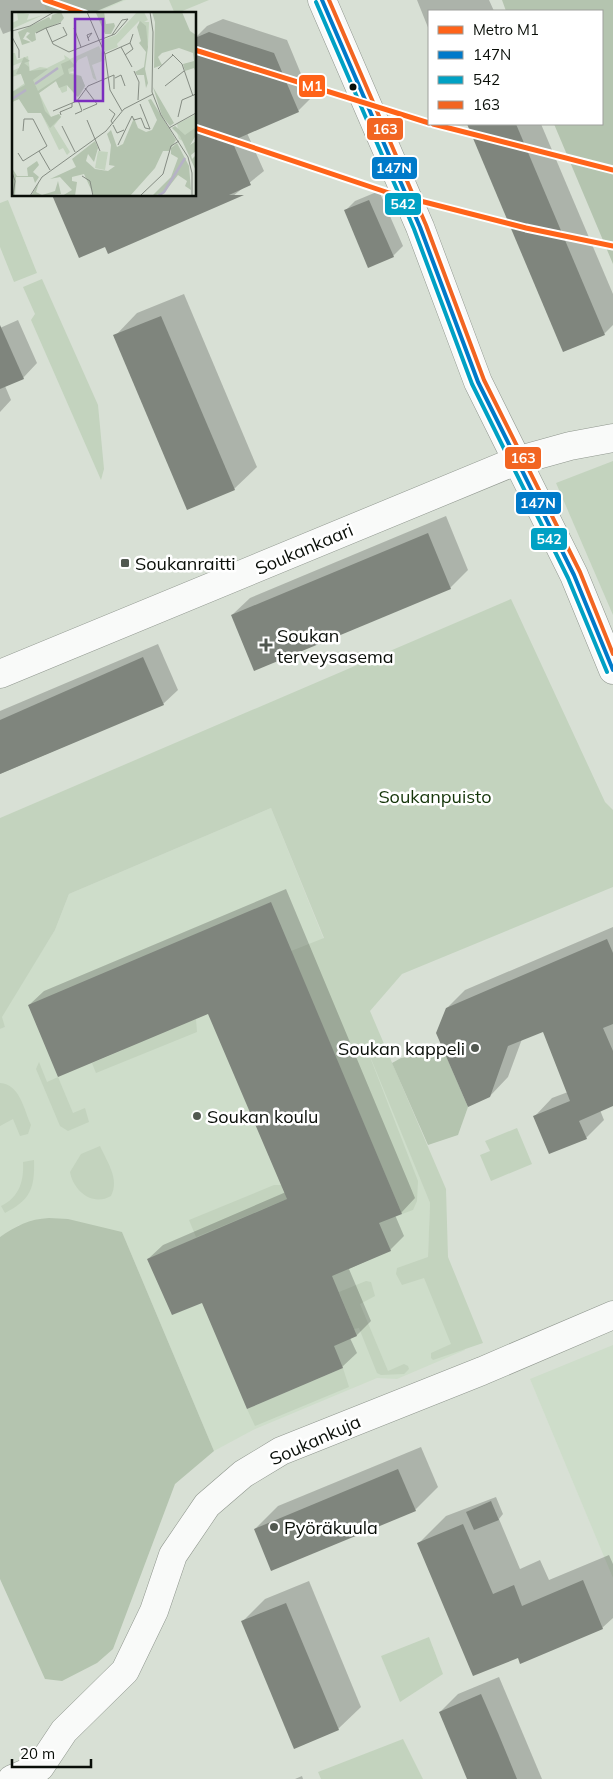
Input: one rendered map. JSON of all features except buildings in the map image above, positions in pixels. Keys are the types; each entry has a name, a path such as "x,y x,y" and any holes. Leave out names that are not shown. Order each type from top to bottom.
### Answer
{"street":[{"path":"322,0 416,218 478,382 574,575 613,670"},
{"name":"Soukankaari","path":"0,674 516,461 570,446 613,438"},
{"name":"Soukankuja","path":"12,1779 40,1768 64,1731 125,1671 154,1611 173,1555 207,1505 244,1474 281,1451 482,1371 613,1315"}],"shaded area":[{"path":"42,0 126,0 98,12 47,12"},
{"path":"502,0 613,0 613,264 554,125 603,125 603,10 506,10"},
{"name":"Soukan koulu","path":"271,808 430,1203 428,1262 465,1350 397,1379 377,1378 253,1430 214,1451 122,1232 19,1225 0,1237 0,1029 5,1027 1,1017 55,930 69,894"},
{"path":"444,1051 468,1107 458,1135 428,1145 392,1063 401,1058"},
{"path":"49,1218 68,1219 122,1232 214,1451 175,1484 113,1649 97,1663 62,1681 45,1679 0,1579 0,1237 23,1224"},
{"path":"613,1345 613,1578 530,1379"}],"green space":[{"path":"169,0 209,0 180,12 174,12"},
{"path":"8,200 37,273 14,282 0,247 0,203"},
{"path":"42,279 98,405 104,469 101,480 31,320 35,314 23,287"},
{"path":"613,461 613,615 556,483"},
{"name":"Soukanpuisto","path":"511,599 605,802 613,810 613,887 402,974 370,1011 446,1189 448,1257 483,1343 433,1360 431,1353 451,1344 424,1278 402,1285 396,1274 397,1268 428,1257 430,1203 363,1039 418,1181 417,1201 413,1210 402,1214 291,951 324,938 271,808 69,894 55,930 2,1017 5,1027 0,1029 0,818"},
{"path":"196,1019 197,1032 96,1073 92,1063 123,1050 120,1043"},
{"path":"39,1062 47,1082 58,1077 73,1113 85,1108 89,1122 68,1131 60,1126 36,1069"},
{"path":"0,1083 7,1084 17,1093 31,1125 28,1134 20,1136 13,1119 0,1126"},
{"path":"517,1128 532,1164 491,1181 480,1155 490,1151 485,1141"},
{"path":"100,1146 114,1183 111,1196 104,1199 90,1198 84,1195 75,1185 70,1172 81,1154"},
{"path":"34,1160 32,1186 29,1192 20,1203 5,1213 1,1206 17,1193 23,1175 23,1162"},
{"path":"274,1185 281,1185 287,1199 196,1237 189,1220"},
{"path":"366,1281 371,1282 375,1296 360,1304 388,1371 404,1364 409,1369 404,1374 381,1375 377,1373 359,1328 354,1329 339,1292"},
{"path":"343,1368 349,1387 255,1426 247,1409"},
{"path":"429,1637 443,1674 400,1702 381,1656"},
{"path":"403,1739 423,1779 321,1779 318,1772"}],"metro line":[{"name":"M1","path":"45,0 79,12"},
{"name":"M1","path":"196,50 428,123"},
{"name":"M1","path":"437,125 613,170"},
{"name":"M1","path":"196,128 389,193 526,228 613,246"}],"transit line":[{"name":"147N","path":"322,0 420,227 478,382 574,575 613,670"},
{"name":"163","path":"329,0 426,225 484,380 580,572 613,654"},
{"name":"542","path":"316,2 414,229 472,384 568,578 607,672"}],"place":[{"name":"Soukanraitti","path":"125,563"},
{"name":"Soukan terveysasema","path":"266,645"},
{"name":"Soukan kappeli","path":"475,1048"},
{"name":"Soukan koulu","path":"197,1116"},
{"name":"Pyöräkuula","path":"274,1527"}]}
